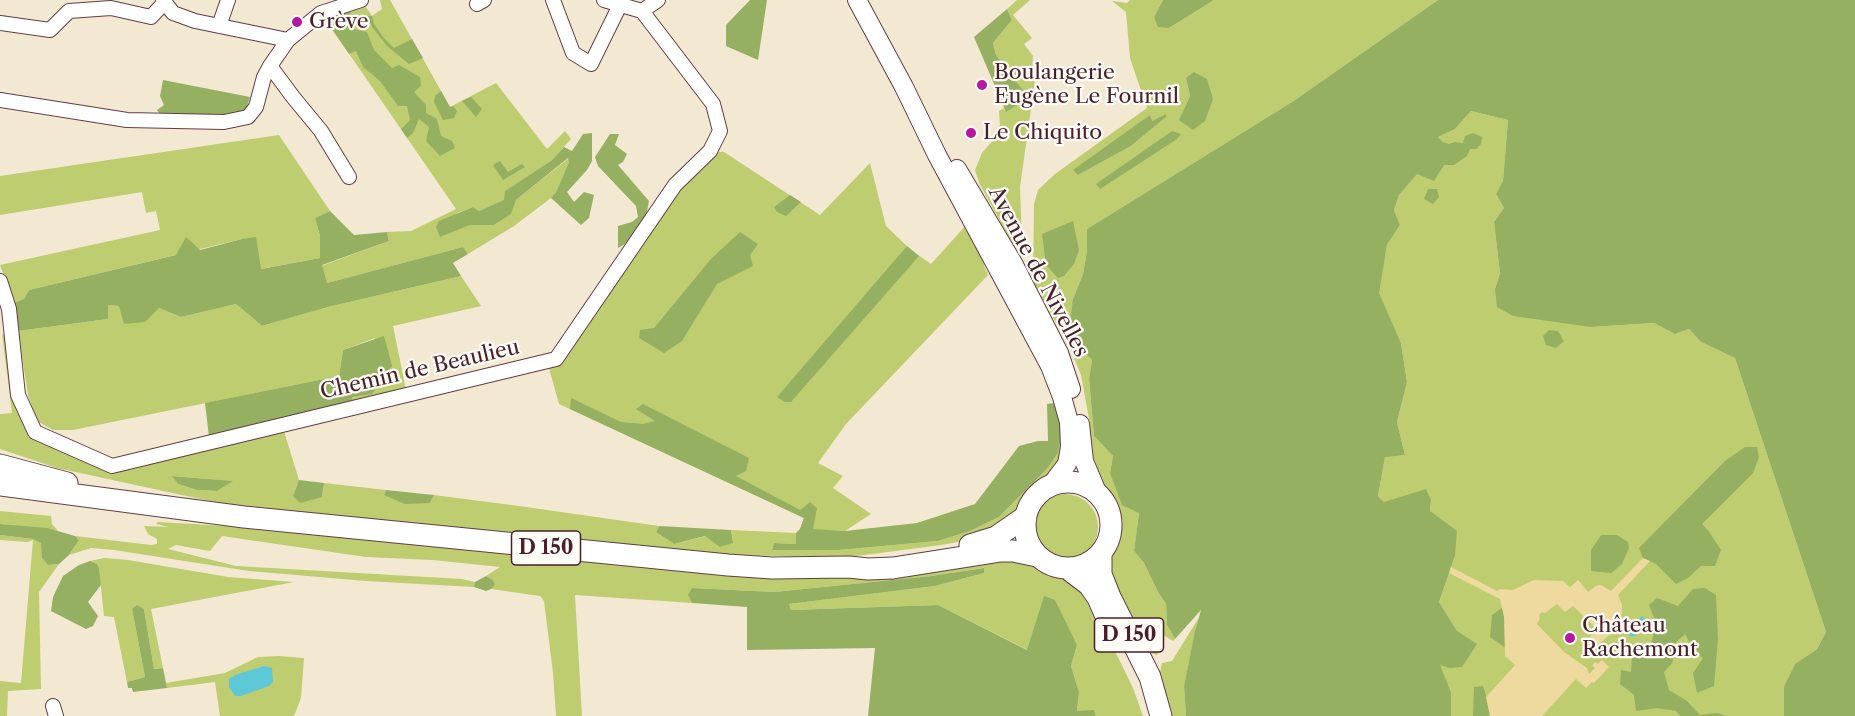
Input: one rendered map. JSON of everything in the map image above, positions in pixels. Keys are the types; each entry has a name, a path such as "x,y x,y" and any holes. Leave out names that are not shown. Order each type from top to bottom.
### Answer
{"main road":[{"name":"Avenue de Nivelles","path":"857,0 1050,366 1069,422 1070,447 1067,464 1052,484"},
{"name":"Avenue de Nivelles","path":"904,87 945,148 1013,263 1059,353 1080,422 1084,461 1097,492"},
{"path":"0,465 79,486 194,502 244,517"},
{"path":"1075,482 1086,485 1097,492 1106,503 1111,528 1108,542 1101,553 1086,564 1068,569 1054,566 1037,556 1027,539 1024,528 1030,503 1040,492 1052,484 1075,482"},
{"path":"10,487 244,517"},
{"path":"0,499 158,514 244,517"},
{"name":"D 150","path":"244,517 695,563 772,568 893,568 1013,550 1037,556"},
{"name":"D 150","path":"849,567 981,542 996,537 1025,517"},
{"name":"D 150","path":"1101,553 1101,574 1150,677 1161,716"},
{"name":"D 150","path":"1068,569 1089,585 1098,598 1135,675 1150,716"}],"street":[{"path":"219,26 228,0"},
{"path":"0,100 127,120 224,122 248,117 256,107 264,77 288,40 321,13 361,0"},
{"path":"553,0 573,53 591,64 612,2 642,11 658,0"},
{"path":"0,23 50,30 67,6 111,8 151,17 163,2 174,12 195,21 288,40"},
{"name":"Chemin de Beaulieu","path":"0,281 9,309 18,395 35,432 112,466 556,359 675,185 710,151 720,130 713,104 642,11"},
{"path":"270,66 292,97 321,131 349,177"}],"green space":[{"path":"380,0 390,0 450,107 496,83 547,149 565,131 571,139 552,160 505,191 505,200 479,211 473,207 457,213 470,225 494,225 510,214 516,200 569,158 569,162 551,198 514,226 468,254 463,247 327,283 321,266 389,241 387,232 411,231 456,209 321,13 364,4 372,16 382,9"},
{"path":"750,0 767,0 758,60 726,46 726,25"},
{"path":"1017,0 1030,0 1013,15 1032,38 1024,44 1033,56 1032,74 1035,80 1020,187 1022,241 1014,246 980,185 975,170 982,153 995,138 1000,125 999,111 1004,108 1005,111 1029,98 996,55 993,43 1012,20 1007,9"},
{"path":"1130,0 1163,0 1154,17 1169,28 1214,0 1438,0 1292,102 1087,229 1087,251 1083,274 1073,299 1080,348 1092,360 1089,380 1094,436 1113,456 1110,473 1139,513 1134,551 1144,563 1166,604 1167,625 1175,639 1173,641 1163,635 1162,647 1157,655 1151,653 1112,578 1108,565 1119,526 1116,509 1098,481 1090,448 1089,419 1081,375 1070,348 1033,281 1034,204 1038,190 1055,174 1147,108 1130,58 1126,12 1112,1 1127,3","holes":["1186,78 1205,121 1182,114 1190,96","1150,115 1151,121 1166,117 1131,146 1078,175"]},
{"path":"1163,0 1214,0 1169,28 1158,27 1154,17"},
{"path":"1438,0 1855,0 1855,716 1784,716 1784,686 1795,664 1817,649 1826,632 1735,358 1701,342 1689,329 1675,334 1654,323 1591,327 1513,316 1497,307 1495,289 1500,273 1494,222 1504,208 1496,194 1503,181 1508,120 1471,111 1455,129 1438,137 1449,144 1463,143 1465,136 1473,133 1482,137 1481,144 1476,149 1470,149 1467,156 1454,165 1444,165 1434,181 1417,174 1399,195 1394,210 1400,225 1387,245 1379,293 1401,343 1407,382 1397,422 1405,455 1385,457 1378,496 1384,502 1426,489 1431,500 1430,511 1457,531 1455,556 1439,602 1457,631 1477,644 1462,667 1450,668 1440,665 1451,692 1451,716 1186,716 1184,686 1201,610 1175,639 1167,625 1166,604 1144,563 1134,551 1139,513 1122,505 1110,473 1113,456 1094,436 1089,379 1092,360 1080,348 1070,323 1073,299 1083,274 1087,251 1087,229 1292,102"},
{"path":"349,6 354,29 367,32 374,50 392,68 399,65 420,77 421,86 414,92 426,105 426,113 437,119 441,136 452,141 455,148 440,156 426,141 429,127 419,119 413,133 407,138 401,129 410,120 407,106 398,106 380,81 363,67 356,51 349,54 323,16"},
{"path":"1007,9 1012,20 993,43 996,55 1029,98 1006,112 974,37"},
{"path":"368,16 372,16 374,24 394,48 412,39 423,58 409,64 387,46 372,27"},
{"path":"1194,72 1207,79 1213,99 1205,121 1193,130 1179,120 1190,96 1186,78"},
{"path":"163,80 250,97 246,109 236,115 161,115 157,110 164,105 160,96"},
{"path":"441,91 450,107 453,106 457,111 454,118 443,120 434,102 435,96"},
{"path":"471,97 482,109 476,117 462,101"},
{"path":"1471,111 1508,120 1503,181 1496,194 1504,208 1494,222 1500,273 1495,289 1591,327 1654,323 1675,334 1689,329 1701,342 1735,358 1826,632 1817,649 1795,664 1784,686 1784,716 1451,716 1451,692 1439,664 1457,631 1439,602 1455,556 1430,511 1431,500 1384,502 1378,496 1385,456 1405,455 1397,422 1407,382 1401,343 1378,293 1387,245 1400,225 1394,210 1399,195 1443,142 1438,137 1455,129"},
{"path":"1166,114 1166,117 1131,146 1078,175 1073,170 1150,115 1152,121"},
{"path":"1172,131 1181,134 1177,139 1100,189 1096,184"},
{"path":"592,133 592,161 567,192 574,202 584,192 594,195 589,218 581,225 551,198 569,162 568,158 516,200 511,214 494,225 470,225 440,237 436,227 439,221 473,207 479,211 504,200 505,191 552,160 564,147 572,151 583,134"},
{"path":"610,134 619,134 615,145 627,154 623,162 618,165 649,201 646,217 635,238 618,248 618,226 632,222 638,217 636,206 598,166 595,157"},
{"path":"279,135 330,211 315,218 320,236 320,258 260,269 242,239 29,290 24,299 14,303 0,265 160,230 156,211 146,213 142,192 0,215 0,176"},
{"path":"710,151 724,152 820,215 870,163 886,226 911,250 931,264 968,223 985,252 984,266 988,275 846,424 818,463 843,476 833,488 871,514 845,531 800,529 804,518 559,404 547,361 675,185"},
{"path":"500,161 508,172 522,164 525,167 503,180 493,165"},
{"path":"1428,189 1437,189 1439,197 1433,204 1424,199"},
{"path":"790,195 801,202 786,216 777,212 774,207"},
{"path":"330,211 354,235 387,232 389,241 322,265 327,283 463,247 468,254 453,263 461,276 328,307 262,326 236,304 181,317 159,308 145,322 124,324 119,306 108,305 108,319 18,331 14,303 24,299 29,290 176,255 186,237 200,250 256,237 261,269 320,258 320,236 315,218"},
{"path":"1073,221 1079,250 1074,264 1064,276 1058,278 1046,265 1042,234"},
{"path":"740,232 758,244 750,255 753,266 717,284 682,341 664,353 639,338 640,330 654,328 711,259"},
{"path":"907,246 919,256 791,402 785,402 777,397"},
{"path":"461,276 481,306 393,326 407,395 353,408 351,397 375,338 343,350 339,376 73,430 53,430 37,421 28,395 18,331 108,319 108,305 120,306 125,324 159,308 181,317 236,304 262,326 328,307"},
{"path":"1549,330 1558,331 1564,341 1556,348 1546,345 1543,336"},
{"path":"2,334 7,345 23,425 34,435 117,470 282,425 299,480 293,496 322,497 324,483 386,490 384,495 430,503 434,495 659,526 656,532 674,544 706,536 733,543 731,530 796,533 796,544 774,543 772,550 839,550 938,541 970,531 999,517 1047,469 1058,453 1062,432 1053,395 1058,398 1066,449 1048,479 1035,486 1025,496 1015,515 974,539 849,557 718,555 328,516 214,502 57,468 0,449 0,414 12,413","holes":["173,476 232,481 217,491 197,490 178,484"]},
{"path":"384,336 392,366 372,394 352,397 353,408 209,437 205,403 339,376 343,350"},
{"path":"571,398 621,422 643,424 655,421 636,409 643,404 749,458 746,471 736,476 800,510 810,502 817,508 813,529 845,531 917,523 975,504 1019,446 1048,441 1047,404 1055,403 1062,432 1058,453 1047,469 999,517 970,531 938,541 839,550 772,550 774,543 796,544 796,533 804,518 570,409"},
{"path":"1745,447 1757,447 1759,457 1753,473 1702,524 1721,550 1715,566 1701,566 1688,578 1676,584 1656,564 1643,558 1639,548 1725,461"},
{"path":"172,476 233,481 217,491 197,490 178,484"},
{"path":"299,480 324,483 322,497 300,503 293,496"},
{"path":"386,490 434,495 430,503 405,504 384,495"},
{"path":"1065,494 1078,497 1088,504 1095,514 1098,527 1095,540 1088,550 1078,557 1065,560 1052,557 1042,550 1035,540 1032,527 1035,514 1042,504 1052,497"},
{"path":"0,511 51,516 52,524 58,531 0,524"},
{"path":"158,522 280,529 780,578 860,577 1022,558 1047,572 1075,583 1091,602 1133,688 1143,716 1096,716 1094,711 1077,712 1079,692 1071,666 1077,645 1044,597 1028,650 938,605 791,610 789,604 935,586 984,573 983,568 931,576 774,592 692,588 689,595 692,603 575,595 582,716 556,716 544,601 540,596 491,589 495,585 493,580 486,576 500,567 433,560 366,557 222,536 210,551 176,545 168,549 236,566 462,579 475,582 474,587 249,571 91,548 69,555 79,540 75,536 157,544 157,539 148,534 144,526 169,527 156,524"},
{"path":"0,524 47,528 75,536 79,540 69,555 59,564 48,565 42,558 41,543 33,539 0,535"},
{"path":"659,526 731,530 733,543 720,547 705,536 674,544 656,532"},
{"path":"0,535 33,539 42,543 42,558 48,565 59,564 39,592 41,689 8,691 7,716 0,716 0,681 21,683 33,540 28,542 0,540"},
{"path":"1601,535 1617,535 1628,542 1629,548 1622,564 1611,573 1591,571 1591,550"},
{"path":"104,558 228,577 294,582 151,609 163,668 154,669 144,609 132,609 145,677 127,682 114,617 104,616 99,568 97,564 90,561"},
{"path":"90,561 97,564 99,568 101,585 88,602 98,616 93,626 86,629 51,611 53,597 63,576 79,565"},
{"path":"984,568 984,573 935,586 789,604 791,610 938,605 1027,650 1044,596 1055,600 1077,645 1071,666 1079,692 1077,711 1094,710 1096,716 868,716 875,648 747,650 747,607 692,603 688,595 692,588 774,592 931,576"},
{"path":"486,576 493,580 495,585 491,589 486,591 474,587 475,582"},
{"path":"1705,588 1716,595 1718,639 1714,686 1697,693 1693,673 1703,658 1695,652 1685,634 1671,647 1673,662 1664,672 1669,690 1687,701 1700,715 1717,713 1727,716 1680,716 1676,711 1657,708 1636,711 1634,695 1620,684 1621,670 1631,672 1632,654 1648,658 1656,623 1649,605 1657,598 1678,606 1693,589"},
{"path":"137,605 144,609 154,669 163,668 167,688 133,692 132,688 128,688 127,682 145,677 132,609"},
{"path":"1506,605 1507,649 1490,637 1492,615"},
{"path":"1198,619 1184,686 1186,716 1168,716 1159,678 1162,663 1172,661"},
{"path":"258,657 304,658 301,698 294,716 220,716 215,682 167,688 166,683 225,673"},
{"path":"1483,686 1490,716 1473,716 1474,687"}],"sand":[{"path":"1643,558 1650,561 1618,595 1622,605 1622,613 1617,619 1620,625 1596,647 1586,641 1597,629 1573,606 1565,612 1557,604 1539,615 1537,624 1564,652 1587,668 1589,674 1595,668 1592,665 1595,662 1598,664 1602,660 1609,667 1594,683 1592,682 1586,688 1576,679 1542,716 1490,716 1486,697 1515,665 1505,656 1504,617 1500,599 1449,573 1451,567 1497,591 1500,589 1513,590 1534,580 1563,581 1570,587 1578,580 1588,592 1601,585 1611,591"}],"water":[{"path":"1642,616 1648,623 1635,636 1630,636 1628,631"},
{"path":"264,666 272,668 273,682 269,686 235,696 229,687 229,679"}],"place":[{"name":"Grève","path":"297,22"},
{"name":"Boulangerie Eugène Le Fournil","path":"982,85"},
{"name":"Le Chiquito","path":"971,133"},
{"name":"Château Rachemont","path":"1570,638"}]}
